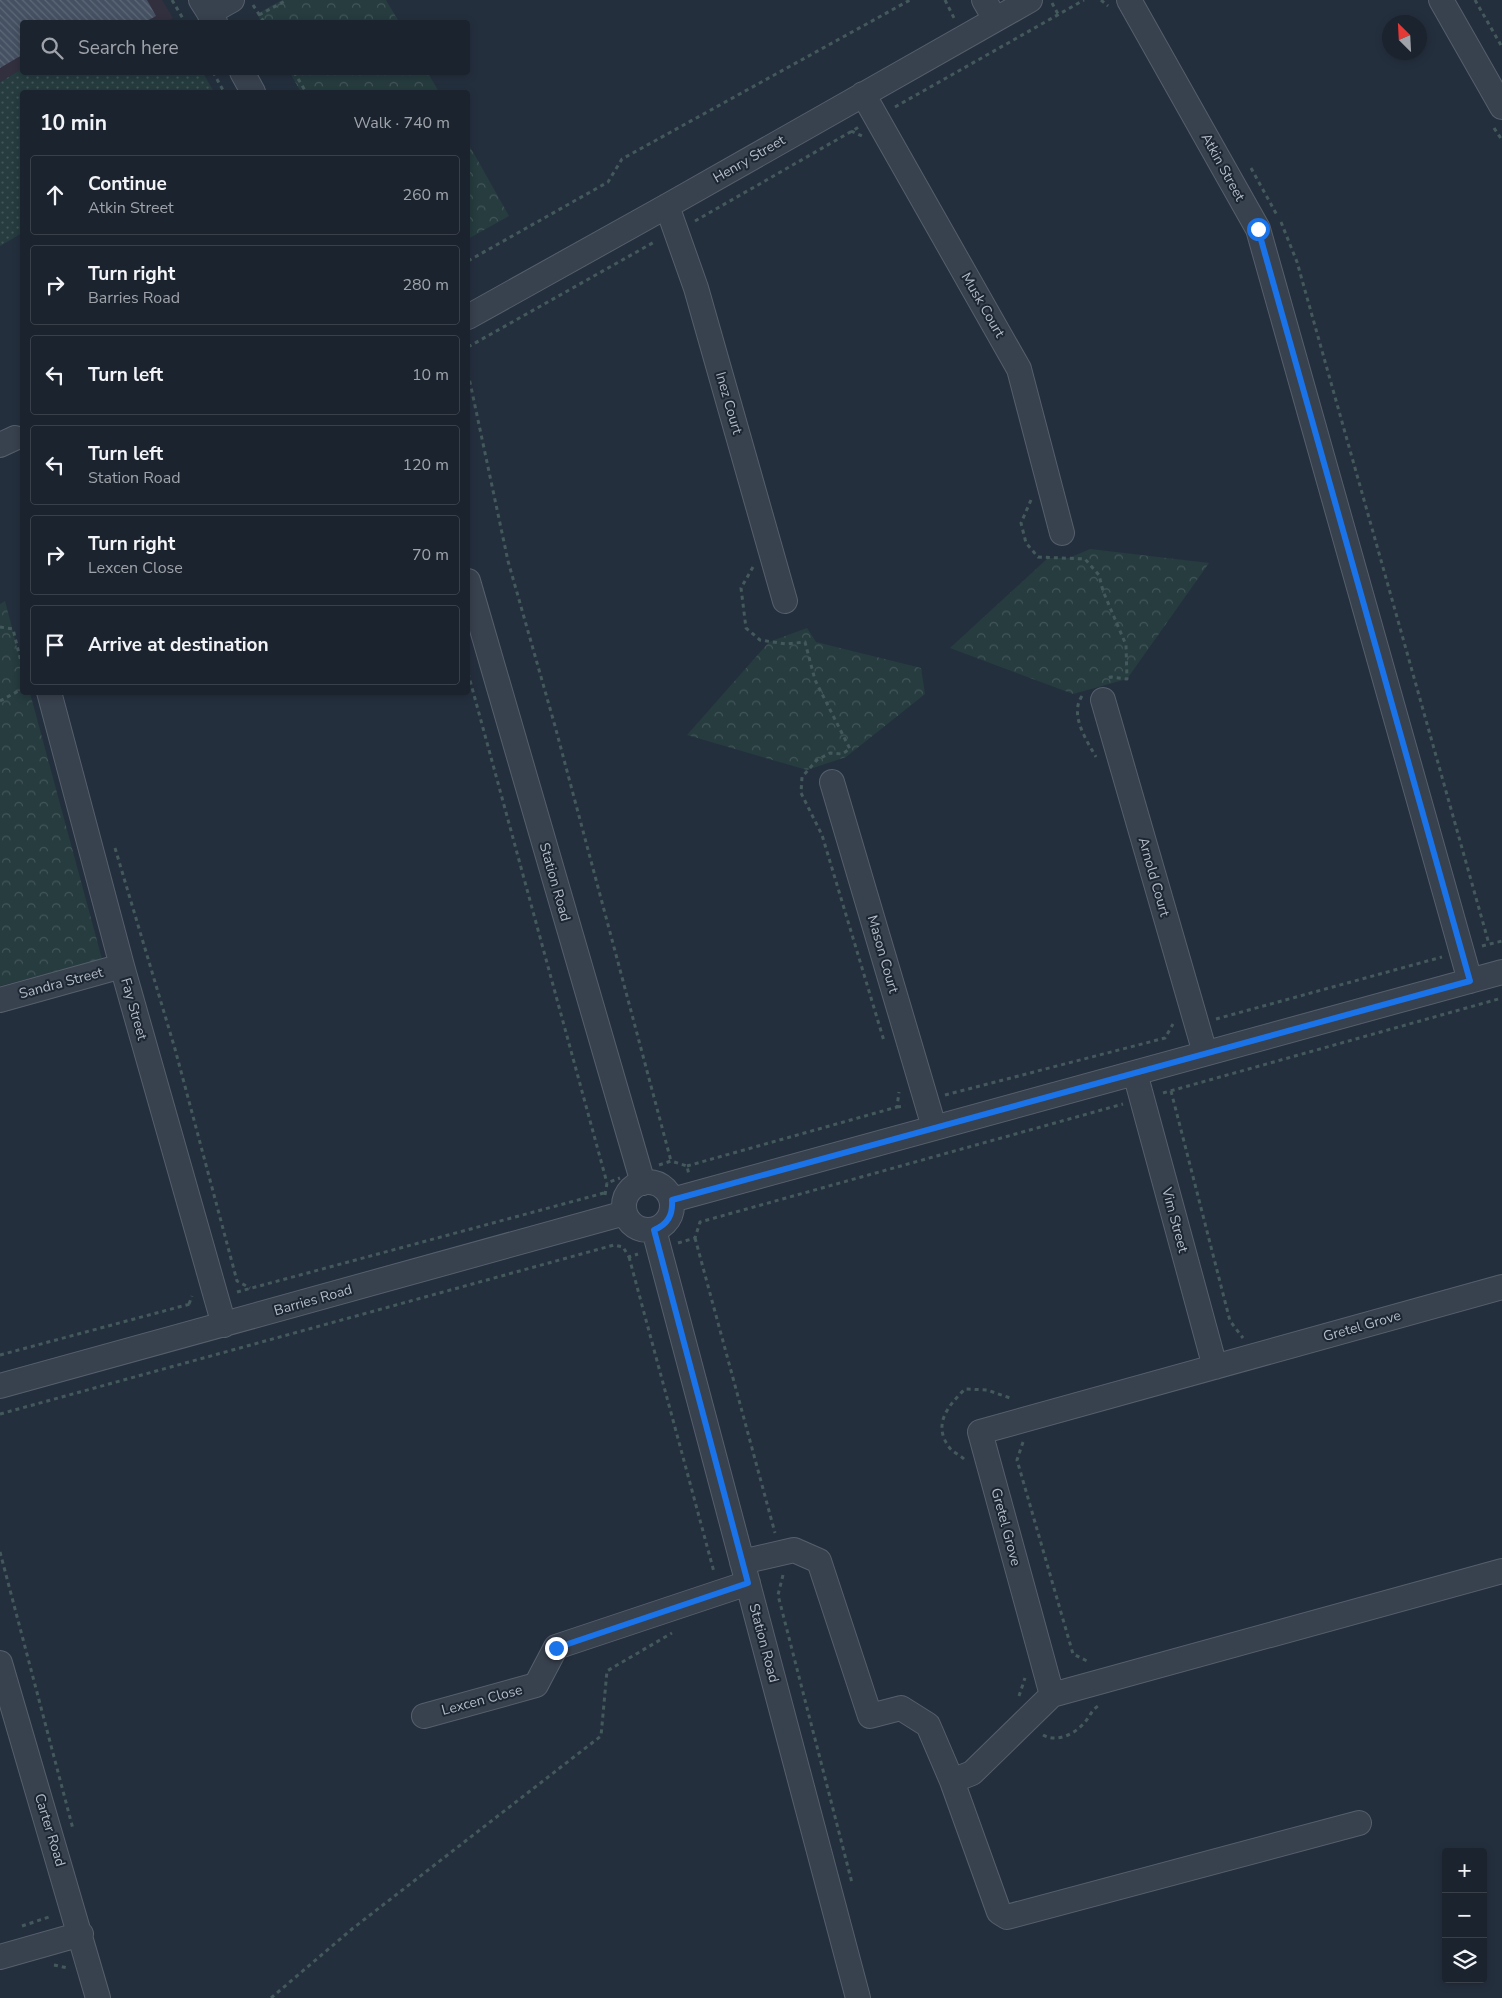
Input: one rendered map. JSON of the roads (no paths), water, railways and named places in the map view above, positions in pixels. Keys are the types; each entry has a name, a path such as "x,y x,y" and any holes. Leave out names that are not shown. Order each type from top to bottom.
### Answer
{"street":[{"path":"208,12 232,0"},
{"name":"Henry Street","path":"470,316 863,94 989,10 1030,0"},
{"path":"1441,0 1502,106"},
{"name":"Atkin Street","path":"1120,4 1258,229 1470,981"},
{"path":"244,75 252,90"},
{"name":"Musk Court","path":"863,94 1019,369 1062,533"},
{"name":"Inez Court","path":"667,206 696,288 785,601"},
{"name":"Station Road","path":"470,588 644,1183"},
{"name":"Arnold Court","path":"1096,691 1186,1023 1205,1054"},
{"name":"Fay Street","path":"50,695 122,966 224,1325"},
{"name":"Mason Court","path":"832,782 934,1127"},
{"name":"Sandra Street","path":"0,1000 122,966"},
{"path":"672,1200 1502,972"},
{"name":"Vim Street","path":"1135,1073 1215,1367"},
{"path":"644,1183 659,1185 665,1189 672,1200 670,1218 662,1226 656,1239 644,1230 636,1227 629,1221 625,1213 624,1204 626,1196 630,1190 644,1183"},
{"name":"Barries Road","path":"0,1386 625,1213"},
{"name":"Station Road","path":"656,1239 858,1998"},
{"name":"Gretel Grove","path":"1052,1695 980,1432 1502,1287"},
{"name":"Lexcen Close","path":"424,1716 536,1685 556,1648 745,1572 780,1553 794,1550 819,1561 870,1716 901,1708 928,1725 952,1781"},
{"path":"1359,1824 1007,1917 999,1912 952,1781 972,1772 1052,1695 1502,1571"},
{"name":"Carter Road","path":"0,1664 81,1934 98,1998"},
{"path":"0,1957 81,1934"}]}
